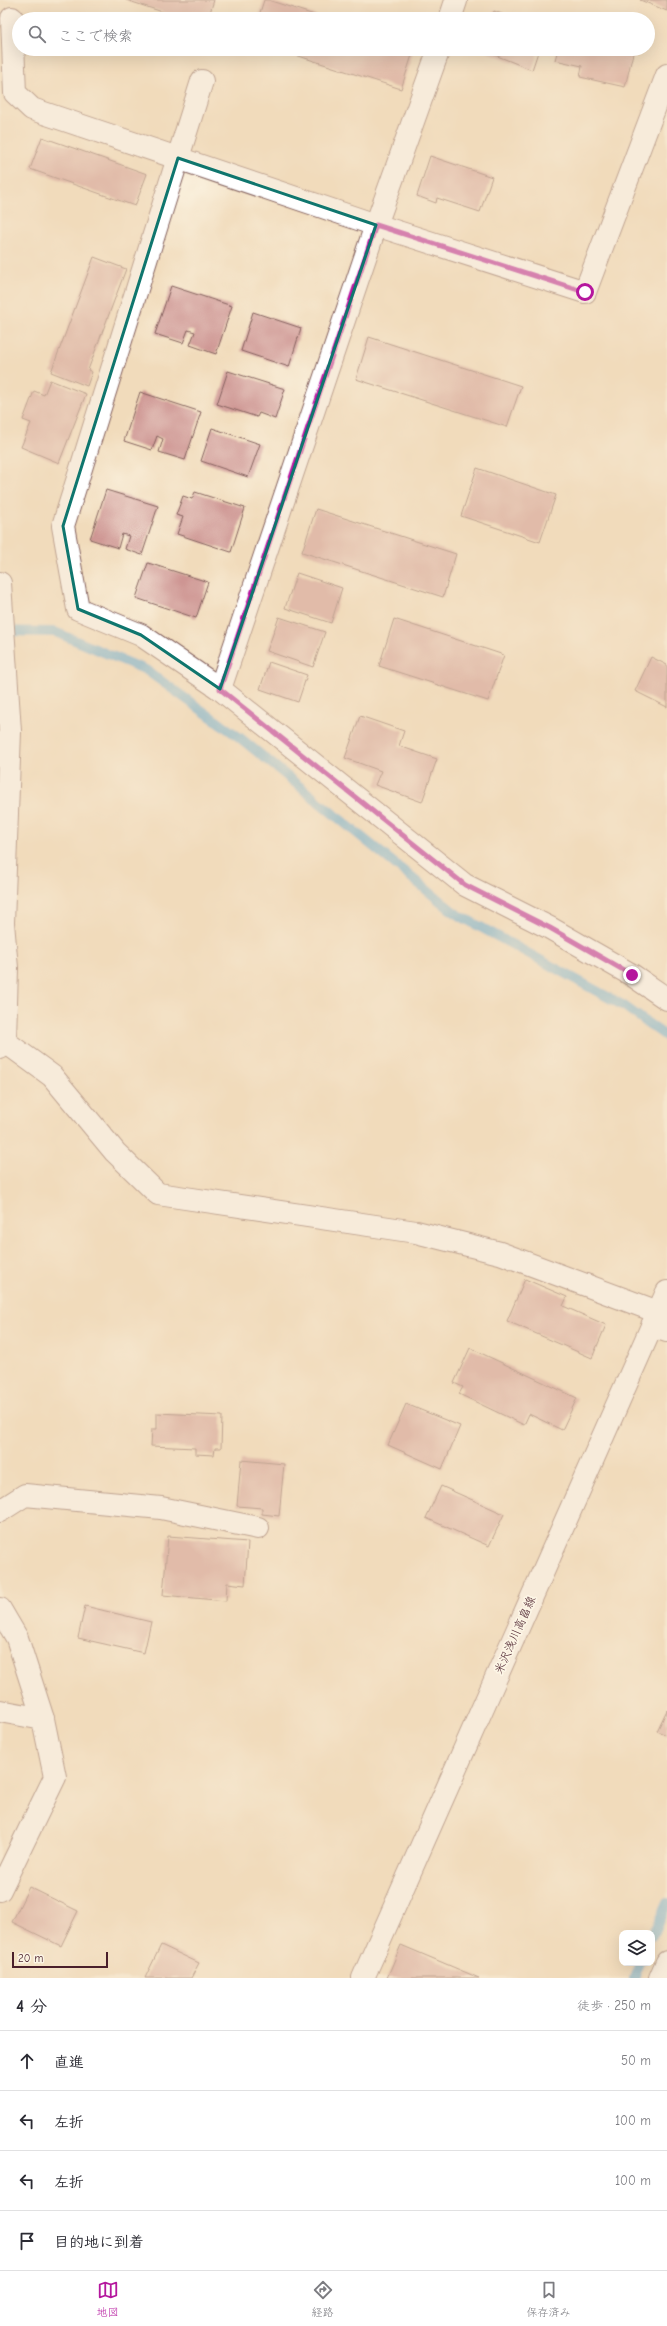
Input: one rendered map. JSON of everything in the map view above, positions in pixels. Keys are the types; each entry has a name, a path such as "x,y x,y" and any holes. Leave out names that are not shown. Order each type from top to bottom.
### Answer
{"street":[{"path":"14,56 16,93 32,109 376,225 585,292 667,75"},
{"path":"220,689 376,225 436,56"},
{"path":"202,81 63,526 78,609 141,635 220,689 465,885 557,932 632,975 667,999"},
{"path":"0,583 10,731 3,923 7,968 2,1042 52,1076 115,1152 158,1194 416,1232 500,1253 659,1323"},
{"name":"米沢浅川高畠線","path":"363,1978 659,1323 667,1292"},
{"path":"0,1511 25,1495 161,1508 258,1528"},
{"path":"0,1608 17,1638 43,1719 55,1777 0,1890"},
{"path":"0,1711 43,1719"},
{"path":"660,1978 667,1962"}],"highlighted area":[{"path":"178,158 376,225 220,689 141,635 78,609 63,526"}],"building":[{"path":"126,0 214,0 210,12 163,12"},
{"path":"264,0 268,0 305,12 260,12"},
{"path":"640,0 667,0 667,11"},
{"path":"299,56 412,56 401,89"},
{"path":"497,56 537,56 532,70"},
{"path":"556,56 632,56 625,87 580,77 582,66 555,60"},
{"path":"42,137 147,174 135,206 30,169"},
{"path":"430,156 492,177 480,212 437,198 436,203 417,196"},
{"path":"94,257 126,269 88,370 92,372 87,386 51,372"},
{"path":"171,286 232,306 216,354 190,345 195,332 188,330 183,343 155,334"},
{"path":"253,312 301,328 289,367 241,351"},
{"path":"369,337 521,386 507,427 356,379"},
{"path":"228,371 285,389 275,419 259,413 257,417 217,404"},
{"path":"50,380 86,394 59,463 21,447 31,423 23,420 34,391 44,395"},
{"path":"140,392 201,412 185,460 159,452 163,439 157,436 152,450 124,441"},
{"path":"212,428 260,444 248,477 201,461"},
{"path":"477,468 556,495 540,542 461,516"},
{"path":"106,490 158,506 142,555 125,549 129,536 122,534 118,548 90,539"},
{"path":"195,492 245,508 231,552 177,534 183,517 176,515 183,496 192,499"},
{"path":"316,509 456,554 443,597 302,552"},
{"path":"148,563 208,582 196,618 136,598"},
{"path":"297,573 342,588 331,623 285,608"},
{"path":"279,617 325,632 313,667 267,651"},
{"path":"394,619 504,655 488,701 379,666"},
{"path":"651,657 667,665 667,707 635,691"},
{"path":"269,662 307,675 298,702 260,689"},
{"path":"360,716 404,731 399,746 437,759 422,802 375,785 381,771 345,758"},
{"path":"525,1279 567,1297 563,1306 606,1325 592,1358 507,1321"},
{"path":"470,1348 577,1398 562,1430 529,1414 524,1425 459,1394 463,1387 454,1383"},
{"path":"406,1404 460,1426 442,1469 388,1445"},
{"path":"157,1413 222,1416 221,1448 215,1448 214,1455 195,1454 195,1448 151,1446 152,1429 157,1429"},
{"path":"241,1460 284,1464 279,1516 262,1514 262,1508 237,1506"},
{"path":"441,1486 504,1514 489,1546 426,1518"},
{"path":"168,1536 248,1542 245,1585 227,1583 226,1601 163,1595"},
{"path":"85,1606 151,1622 144,1653 78,1638"},
{"path":"667,1710 667,1735 657,1731"},
{"path":"29,1887 78,1911 61,1946 12,1922"},
{"path":"161,1945 199,1963 191,1978 145,1978"},
{"path":"401,1945 479,1978 387,1978"}],"waterway":[{"path":"1,631 55,632 146,670 239,737 455,913 624,1006 667,1037"},
{"path":"655,1930 667,1903"},
{"path":"634,1978 639,1966"}],"route":[{"path":"585,292 376,225 220,689 465,885 550,928 632,975"}]}
